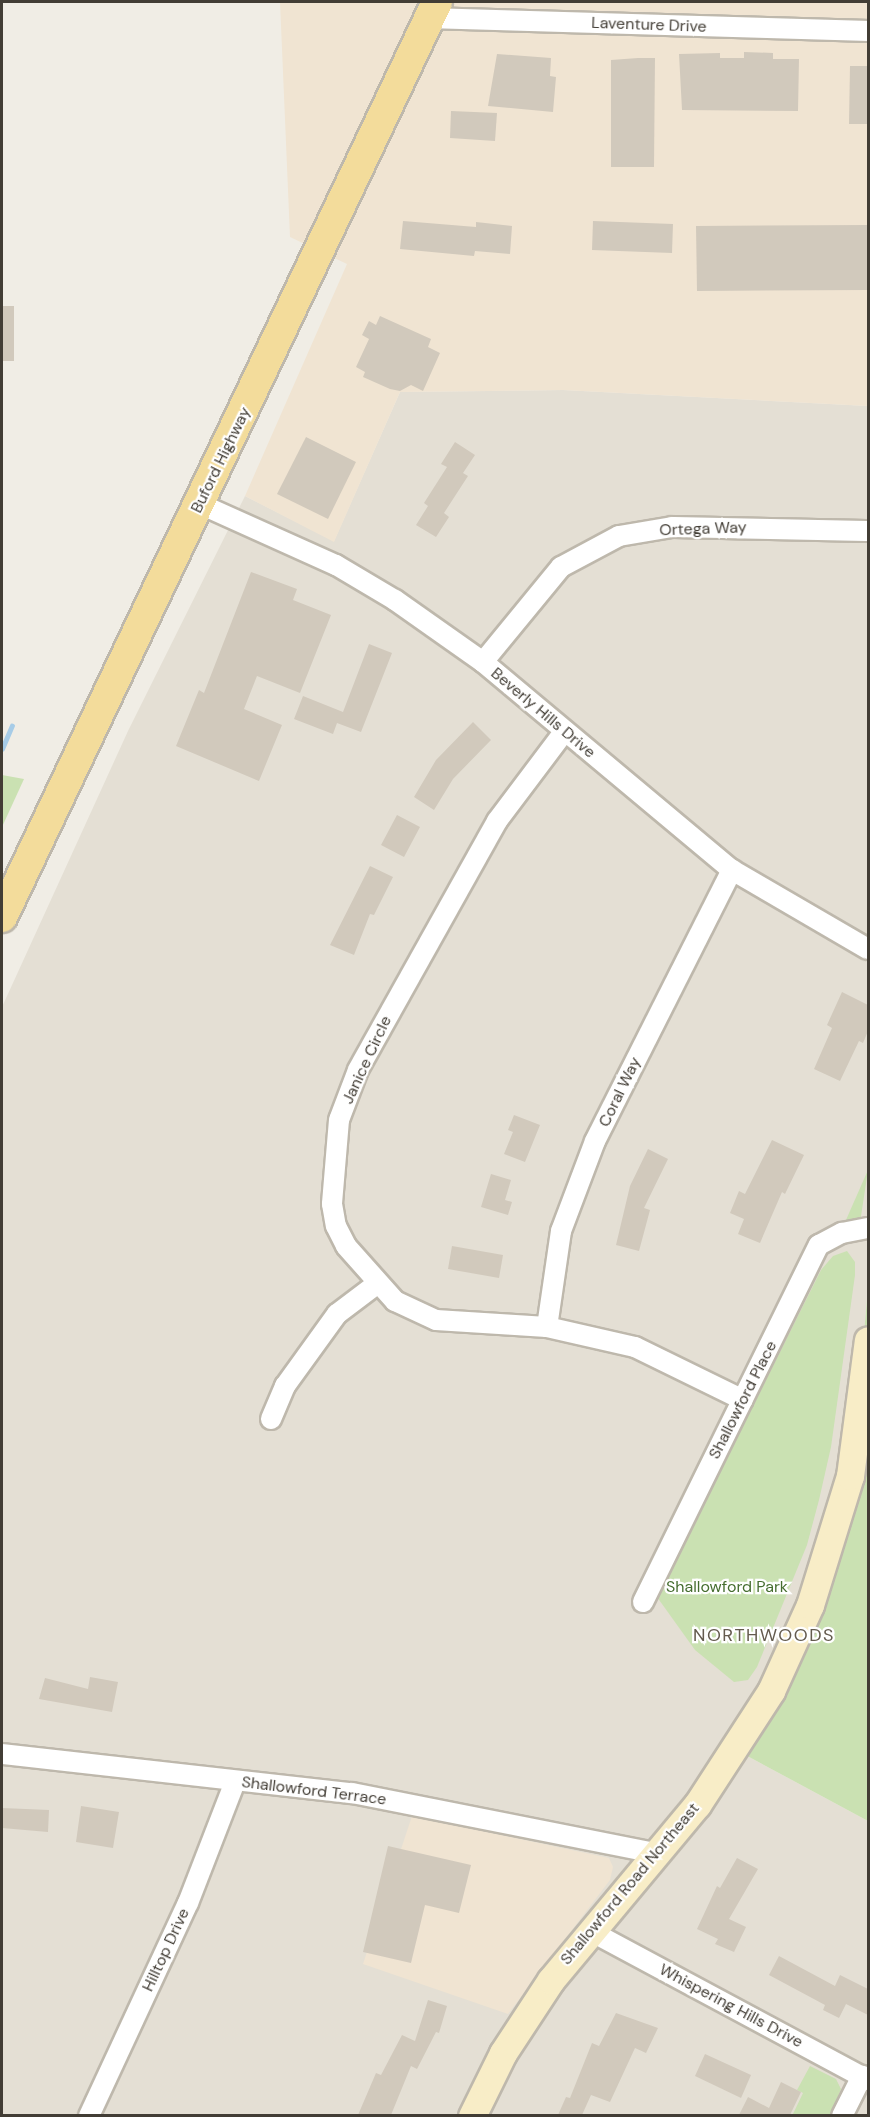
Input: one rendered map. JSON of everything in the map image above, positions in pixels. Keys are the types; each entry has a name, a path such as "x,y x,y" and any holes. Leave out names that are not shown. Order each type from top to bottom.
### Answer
{"main road":[{"name":"Buford Highway","path":"2,917 433,10"}],"street":[{"name":"Laventure Drive","path":"433,10 868,31"},
{"name":"Beverly Hills Drive","path":"200,504 336,565 395,600 483,662 732,870 868,949"},
{"name":"Ortega Way","path":"483,662 561,567 619,536 672,526 868,531"},
{"name":"Janice Circle","path":"564,732 491,831 358,1070 339,1120 332,1204 336,1226 346,1246 395,1301 436,1320 547,1327 635,1347 742,1400"},
{"name":"Coral Way","path":"547,1327 561,1231 595,1141 732,870"},
{"name":"Shallowford Place","path":"643,1602 819,1245 842,1233 868,1228"},
{"path":"271,1419 285,1386 331,1321 378,1283"},
{"name":"Shallowford Road Northeast","path":"472,2115 531,2008 659,1854 697,1804 771,1691 810,1605 850,1476 868,1340"},
{"name":"Shallowford Terrace","path":"2,1754 235,1782 352,1793 659,1854"},
{"name":"Hilltop Drive","path":"89,2115 188,1903 235,1782"},
{"name":"Whispering Hills Drive","path":"594,1933 865,2078"},
{"path":"842,2115 865,2078"}],"shaded area":[{"path":"280,2 868,2 868,406 563,390 400,392 334,542 245,496 347,264 290,237"},
{"path":"563,390 868,406 868,1289 853,1452 799,1619 738,1751 868,1821 868,2115 2,2116 2,1007 128,731 245,496 334,541 400,392"},
{"path":"412,1816 609,1858 613,1867 610,1880 508,2014 363,1964"}],"green space":[{"path":"2,775 24,779 2,827"},
{"path":"868,1170 860,1223 842,1229"},
{"name":"Shallowford Park","path":"847,1251 855,1262 855,1275 831,1447 819,1500 807,1545 757,1667 748,1680 734,1682 695,1650 657,1597 821,1270 833,1256"},
{"path":"868,1289 868,1821 738,1751 799,1619 853,1452"},
{"path":"810,2066 836,2079 841,2089 831,2115 792,2116 803,2093 797,2090"}],"building":[{"path":"744,52 773,53 773,59 799,59 798,111 682,110 679,54 720,53 720,58 744,58"},
{"path":"497,54 551,58 550,76 556,77 553,112 488,106"},
{"path":"655,58 654,167 611,167 611,60"},
{"path":"850,66 868,66 868,124 849,124"},
{"path":"451,111 497,113 495,141 450,138"},
{"path":"403,221 476,227 476,222 512,226 510,254 475,251 474,256 400,249"},
{"path":"593,221 673,224 672,253 592,250"},
{"path":"868,225 868,290 697,291 696,226"},
{"path":"2,306 14,306 14,361 2,361"},
{"path":"380,316 431,339 428,347 440,353 423,391 411,385 400,391 390,389 363,377 365,372 356,367 369,339 362,335 369,321 376,325"},
{"path":"306,437 356,462 328,519 277,494"},
{"path":"455,442 475,455 463,473 468,476 444,513 449,517 436,537 416,525 428,506 424,503 447,467 441,464"},
{"path":"251,572 297,589 293,600 331,615 300,693 257,676 244,709 282,725 259,781 176,746 199,690 204,693"},
{"path":"369,644 392,653 361,732 337,723 333,734 294,719 303,696 343,712"},
{"path":"473,722 491,740 453,779 434,810 414,797 436,760"},
{"path":"397,815 420,827 404,857 381,845"},
{"path":"370,866 393,877 374,915 370,914 354,955 330,945"},
{"path":"842,992 868,1005 868,1031 863,1043 859,1041 840,1081 814,1069 832,1028 827,1025"},
{"path":"514,1115 540,1125 525,1162 504,1154 513,1132 508,1130"},
{"path":"772,1140 804,1155 785,1194 782,1192 760,1243 738,1234 744,1219 730,1213 739,1191 745,1194"},
{"path":"648,1149 668,1159 644,1208 650,1210 639,1251 616,1245 630,1186"},
{"path":"491,1174 511,1180 505,1200 512,1202 508,1215 481,1207"},
{"path":"452,1246 503,1255 499,1278 448,1269"},
{"path":"90,1677 118,1682 112,1712 39,1699 45,1678 88,1689"},
{"path":"81,1806 119,1812 113,1848 76,1842"},
{"path":"2,1808 49,1810 48,1832 2,1828"},
{"path":"388,1846 471,1865 459,1913 425,1905 411,1963 363,1952"},
{"path":"737,1858 758,1869 729,1919 746,1927 734,1952 715,1944 718,1939 697,1929 717,1886 720,1888"},
{"path":"779,1956 835,1986 840,1975 868,1989 868,2015 846,2004 839,2018 823,2010 825,2005 769,1975"},
{"path":"428,2000 447,2006 439,2033 436,2032 417,2069 411,2066 391,2115 358,2115 376,2073 381,2075 402,2035 415,2041"},
{"path":"616,2013 658,2028 646,2053 635,2048 610,2102 591,2095 582,2115 558,2115 566,2097 570,2098 592,2043 599,2046"},
{"path":"705,2054 751,2075 741,2098 695,2076"},
{"path":"781,2082 801,2092 790,2115 739,2115 748,2097 769,2108"}],"waterway":[{"path":"2,749 12,726"}],"district":[{"name":"NORTHWOODS","path":"764,1635"}]}
